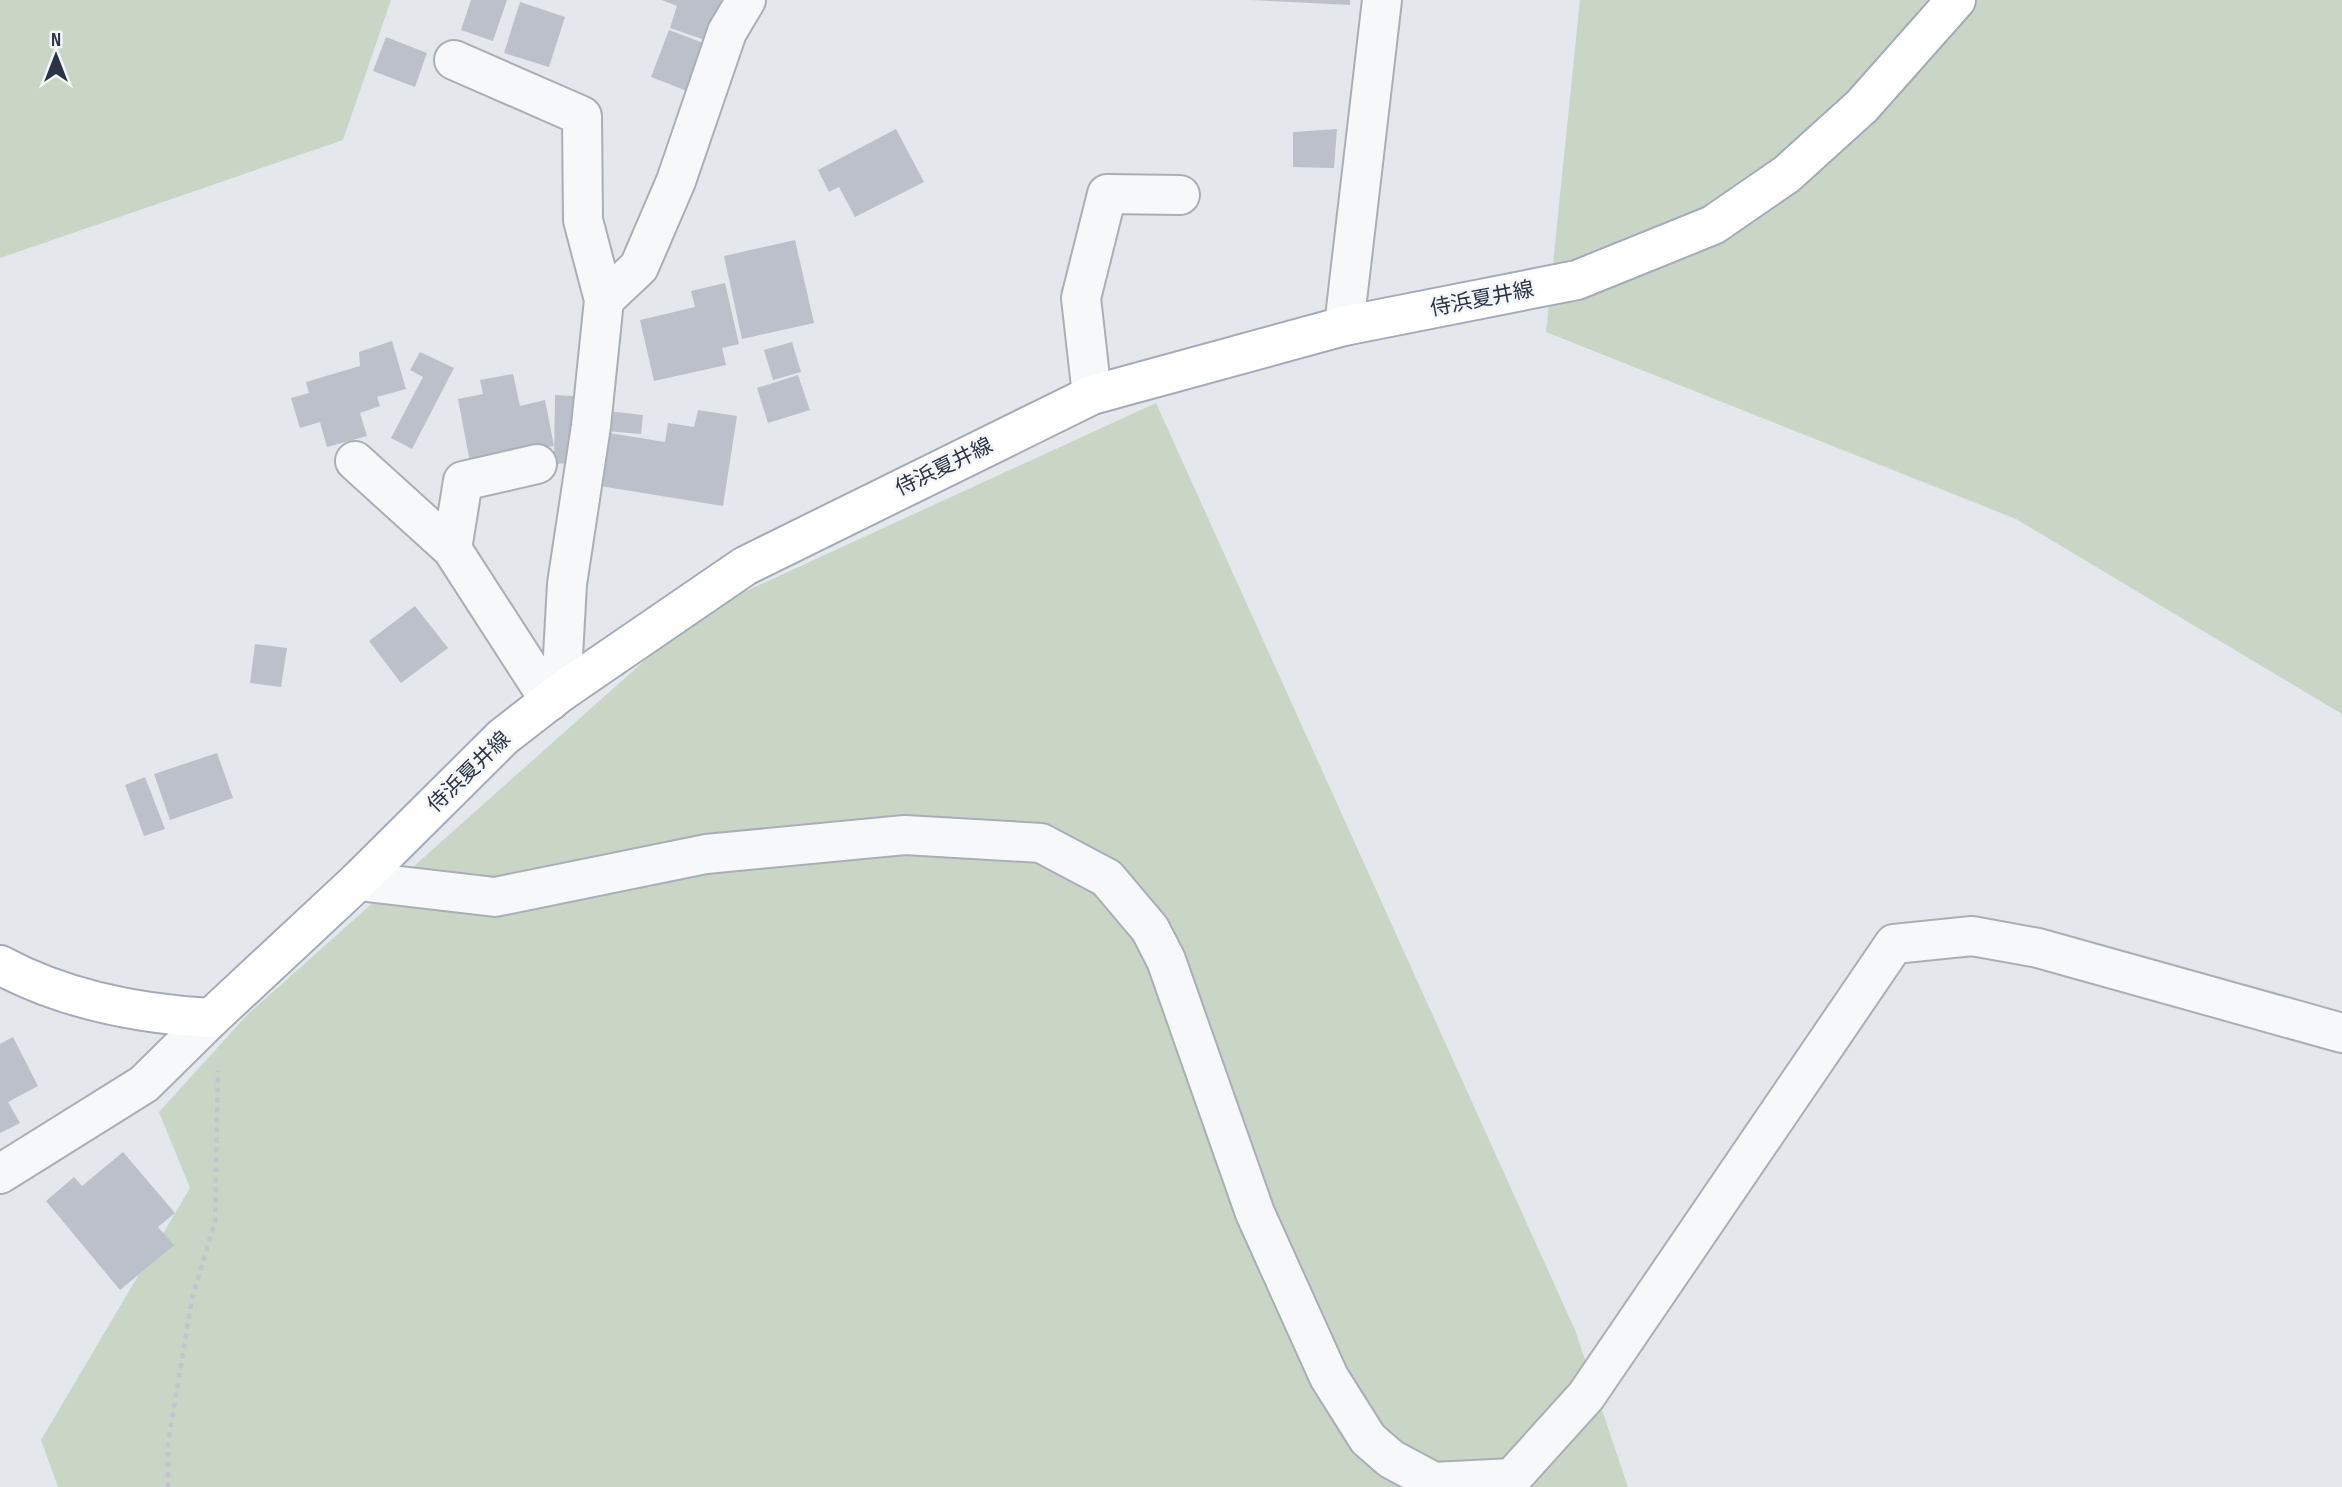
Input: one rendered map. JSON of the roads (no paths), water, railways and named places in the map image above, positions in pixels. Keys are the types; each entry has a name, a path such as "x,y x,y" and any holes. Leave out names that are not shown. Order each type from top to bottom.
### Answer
{"main road":[{"name":"侍浜夏井線","path":"211,1018 358,881 503,737 745,566 1092,395 1344,326 1577,280 1713,225 1787,174 1862,106 1956,0"},
{"path":"0,965 109,1006 157,1015 211,1018"}],"street":[{"path":"604,300 639,267 676,181 727,32 746,0"},
{"path":"1344,326 1382,0"},
{"path":"454,60 582,116 583,220 604,300 591,426 567,584 556,697"},
{"path":"1092,395 1081,298 1107,194 1180,195"},
{"path":"355,461 452,549 556,697"},
{"path":"452,549 463,481 537,464"},
{"path":"358,881 495,897 706,855 905,835 1041,843 1107,878 1150,929 1166,960 1255,1213 1329,1377 1368,1439 1391,1459 1434,1482 1513,1478 1586,1396 1894,944 1972,936 2038,948 2342,1033"},
{"path":"0,1174 144,1084 211,1018"}]}
